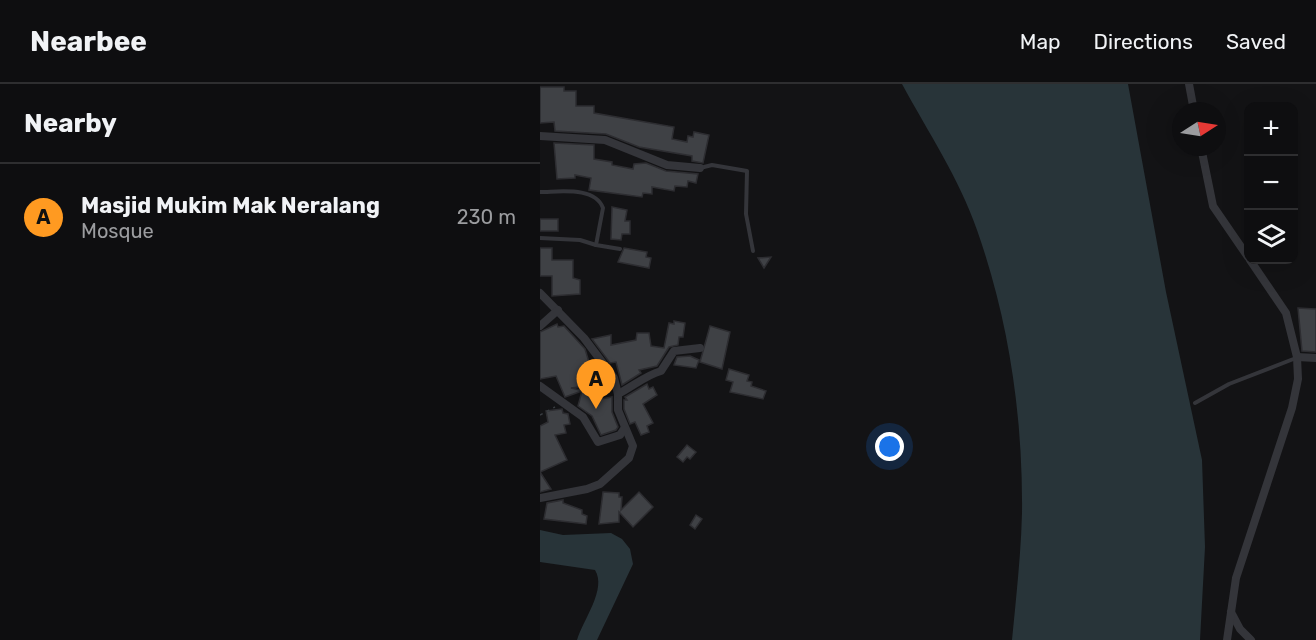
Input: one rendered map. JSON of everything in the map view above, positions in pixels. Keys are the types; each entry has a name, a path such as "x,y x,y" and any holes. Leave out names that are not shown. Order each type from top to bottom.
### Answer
{"street":[{"path":"1189,84 1192,102"},
{"path":"540,136 605,140 667,165 700,168"},
{"path":"1203,156 1213,206 1244,251"},
{"path":"1227,640 1237,573 1295,397 1298,379 1297,357 1284,308 1253,264"},
{"path":"540,293 584,338 609,370 618,394 618,410 624,429 632,442 629,458 608,478 587,489 540,498"},
{"path":"540,326 558,310"},
{"path":"618,394 651,374 661,371 674,351 700,348"},
{"path":"1297,357 1316,358"},
{"path":"540,386 586,420 598,442 620,435 624,429"},
{"path":"1230,610 1237,625 1251,640"}],"lane":[{"path":"700,168 712,165 747,171 746,214 753,251"},
{"path":"540,192 574,191 601,202 603,208 596,244"},
{"path":"540,238 580,240 620,249"},
{"path":"1195,403 1229,384 1297,357"}],"path":[{"path":"540,415 547,409 562,405 570,407"}],"shaded area":[{"path":"902,84 1128,84 1166,292 1202,460 1205,547 1200,640 1012,640 1021,545 1022,477 1017,405 1006,334 988,264 970,211"},
{"path":"540,530 563,535 611,533 622,539 630,549 633,564 597,640 577,640 596,595 598,578 595,570 540,562"}],"building":[{"path":"540,87 564,87 564,91 576,91 576,106 594,106 594,113 674,127 672,139 687,142 688,136 693,137 694,132 709,135 703,163 692,161 692,156 639,147 606,134 555,131 554,122 540,123"},
{"path":"554,143 594,145 594,159 612,162 612,165 633,169 634,164 646,163 666,171 698,174 696,183 688,181 687,187 675,186 674,191 652,187 652,194 643,193 642,197 589,190 591,178 575,175 575,178 557,179"},
{"path":"612,207 627,210 625,221 630,221 630,234 622,234 621,240 611,239"},
{"path":"540,219 558,219 558,231 540,231"},
{"path":"540,248 552,248 552,260 573,260 573,278 580,280 580,294 552,296 552,276 540,276"},
{"path":"624,248 647,252 646,257 651,258 649,268 618,262"},
{"path":"771,257 764,268 758,258"},
{"path":"1298,308 1316,309 1316,352 1302,351"},
{"path":"674,321 685,323 683,337 679,337 678,345 669,347 657,366 639,370 641,373 622,385 616,362 610,363 592,339 611,335 611,345 636,340 637,333 649,333 651,346 664,348 669,323 674,324"},
{"path":"557,324 558,327 564,326 585,349 596,385 571,388 600,394 601,399 612,397 612,412 618,427 616,430 601,435 592,416 578,406 582,391 565,397 556,376 540,379 540,332"},
{"path":"710,326 730,332 722,369 700,362"},
{"path":"690,356 699,360 696,368 674,365 677,357"},
{"path":"729,369 749,375 747,381 752,382 751,386 766,391 763,399 730,392 733,382 726,380"},
{"path":"647,384 649,389 653,387 657,395 643,404 653,423 647,426 649,432 641,435 635,422 630,424 624,409 624,400 627,400 625,397"},
{"path":"562,409 563,413 568,414 570,424 564,425 566,433 555,435 567,460 540,472 540,426 548,422 546,411"},
{"path":"687,445 696,452 690,459 687,457 683,462 677,457"},
{"path":"540,472 551,489 540,492"},
{"path":"603,492 619,493 619,497 622,497 621,510 639,492 653,507 633,527 619,512 619,522 599,524"},
{"path":"563,500 563,503 582,510 582,514 587,516 586,524 544,519 547,503"},
{"path":"696,515 702,519 695,529 690,525"}],"place":[{"name":"Masjid Mukim Mak Neralang","path":"596,409"}]}
